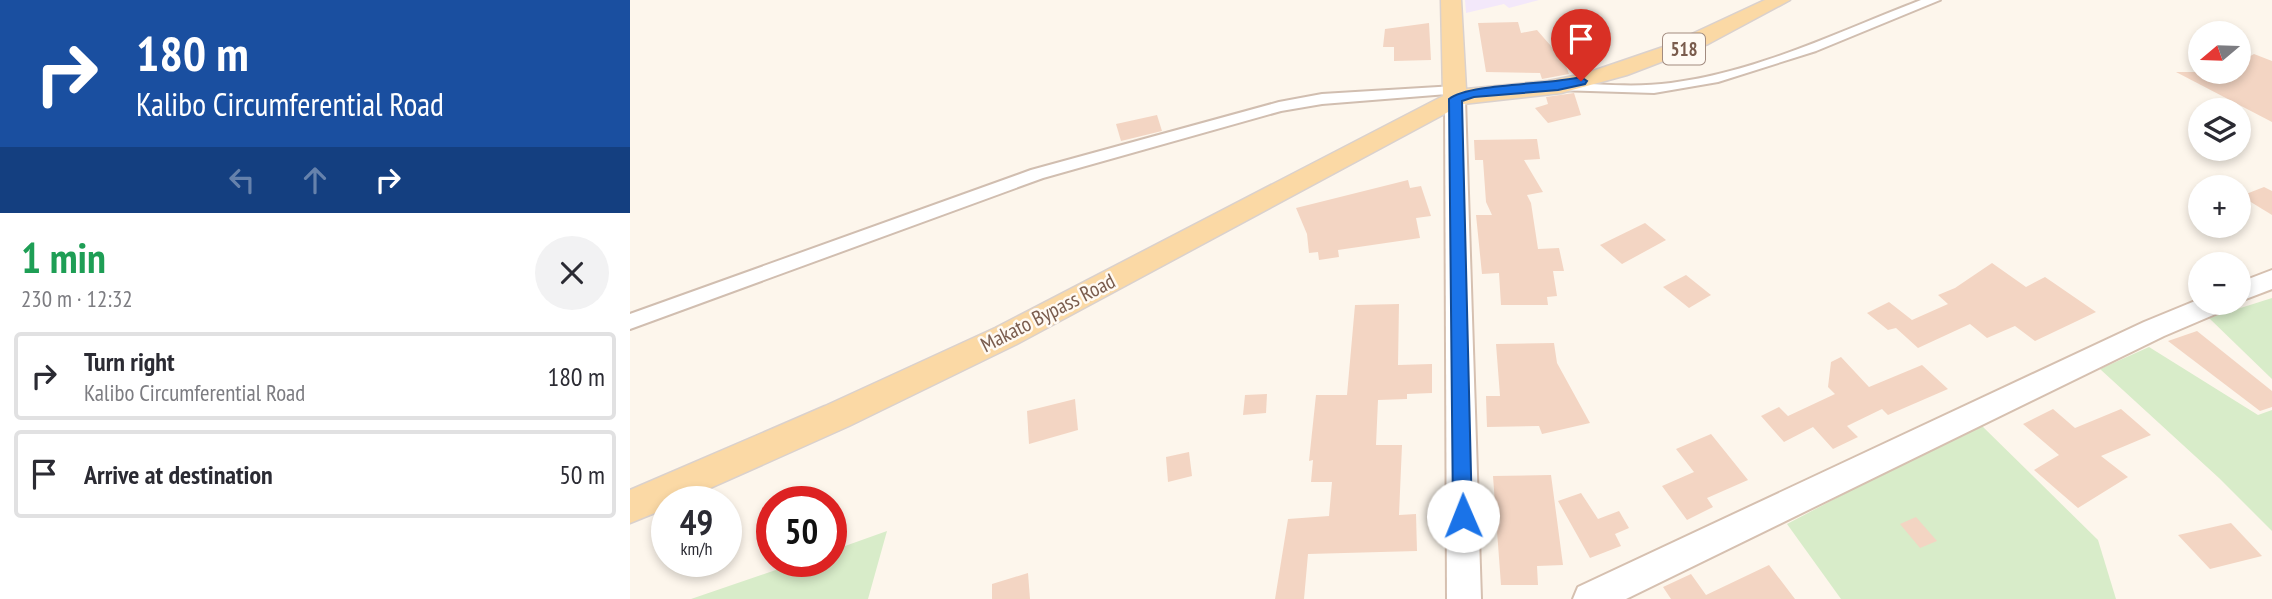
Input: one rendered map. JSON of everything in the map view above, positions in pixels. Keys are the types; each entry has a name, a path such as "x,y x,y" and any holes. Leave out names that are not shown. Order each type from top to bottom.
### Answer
{"main road":[{"path":"1451,0 1455,94"},
{"name":"518","path":"1455,94 1558,86 1684,49 1780,0"},
{"name":"Makato Bypass Road","path":"630,507 838,416 1006,336 1455,94"}],"street":[{"path":"1558,86 1614,90 1685,86 1792,54 1933,0"},
{"path":"630,322 1037,174 1279,107 1322,99 1455,94 1464,599"},
{"path":"2251,288 2272,279"},
{"path":"1590,599 2188,315"}],"shaded area":[{"path":"1465,0 1539,0 1509,8 1504,4 1466,13"}],"green space":[{"path":"2272,298 2272,379 2209,318 2218,315 2251,315 2251,305"},
{"path":"2149,347 2258,415 2272,410 2272,531 2219,478 2100,369"},
{"path":"1979,423 2098,540 2116,599 1841,599 1787,524"},
{"path":"887,531 868,599 691,599 756,577 847,577 847,545"}],"building":[{"path":"1518,22 1521,33 1537,30 1564,61 1569,74 1542,79 1540,73 1486,72 1478,23"},
{"path":"1429,23 1431,60 1394,61 1394,47 1383,47 1385,29"},
{"path":"2254,54 2272,61 2272,122 2251,111 2251,98 2226,98 2199,84 2251,84 2251,56"},
{"path":"2176,72 2188,72 2188,78"},
{"path":"1574,93 1581,115 1548,123 1535,108 1548,104 1546,97"},
{"path":"1157,115 1162,131 1121,141 1116,124"},
{"path":"1537,139 1540,159 1524,160 1543,192 1527,195 1531,203 1538,249 1559,248 1564,271 1553,271 1557,296 1547,297 1548,305 1501,305 1499,273 1482,274 1476,215 1492,215 1486,202 1483,160 1475,160 1474,140"},
{"path":"1408,180 1410,188 1421,186 1431,216 1416,218 1420,238 1338,250 1339,257 1319,260 1318,252 1309,253 1307,234 1296,208"},
{"path":"2264,187 2272,191 2272,215 2251,202 2251,192"},
{"path":"1645,223 1666,240 1622,264 1600,245"},
{"path":"1992,263 2026,287 2045,277 2096,312 2035,341 2015,326 1987,338 1970,324 1918,348 1896,328 1888,330 1867,313 1889,302 1912,320 1948,304 1938,295 1955,288"},
{"path":"1686,275 1711,295 1689,308 1663,287"},
{"path":"1399,304 1398,365 1432,364 1432,393 1407,394 1407,399 1378,400 1376,445 1402,445 1399,515 1416,514 1417,551 1308,554 1304,599 1275,599 1288,519 1329,516 1332,482 1311,482 1313,460 1309,461 1316,395 1347,395 1355,305"},
{"path":"2197,331 2272,391 2272,407 2260,411 2168,341"},
{"path":"1554,343 1557,363 1590,423 1542,434 1539,426 1487,427 1486,396 1500,396 1496,344"},
{"path":"1841,357 1869,387 1922,365 1948,389 1888,415 1882,409 1847,426 1858,437 1833,449 1813,427 1784,442 1761,416 1779,407 1788,416 1835,394 1828,387 1831,362"},
{"path":"1267,394 1266,413 1243,415 1245,395"},
{"path":"1075,399 1078,430 1029,444 1027,411"},
{"path":"2053,409 2075,428 2121,409 2151,435 2101,456 2128,477 2078,508 2034,470 2059,455 2023,424"},
{"path":"1711,434 1748,480 1707,498 1713,507 1687,520 1662,486 1694,472 1676,449"},
{"path":"1189,452 1192,476 1168,482 1166,457"},
{"path":"1551,475 1563,565 1537,566 1538,585 1501,585 1493,476"},
{"path":"1581,493 1598,519 1619,511 1629,528 1615,534 1621,546 1590,558 1558,501"},
{"path":"1916,517 1937,541 1920,548 1900,524"},
{"path":"2231,523 2262,556 2210,569 2178,535"},
{"path":"1769,565 1795,599 1671,599 1663,587 1691,574 1706,595"},
{"path":"1028,573 1030,599 992,599 992,584"}],"route":[{"path":"1463,516 1455,99 1472,93 1558,86 1581,81"}]}
